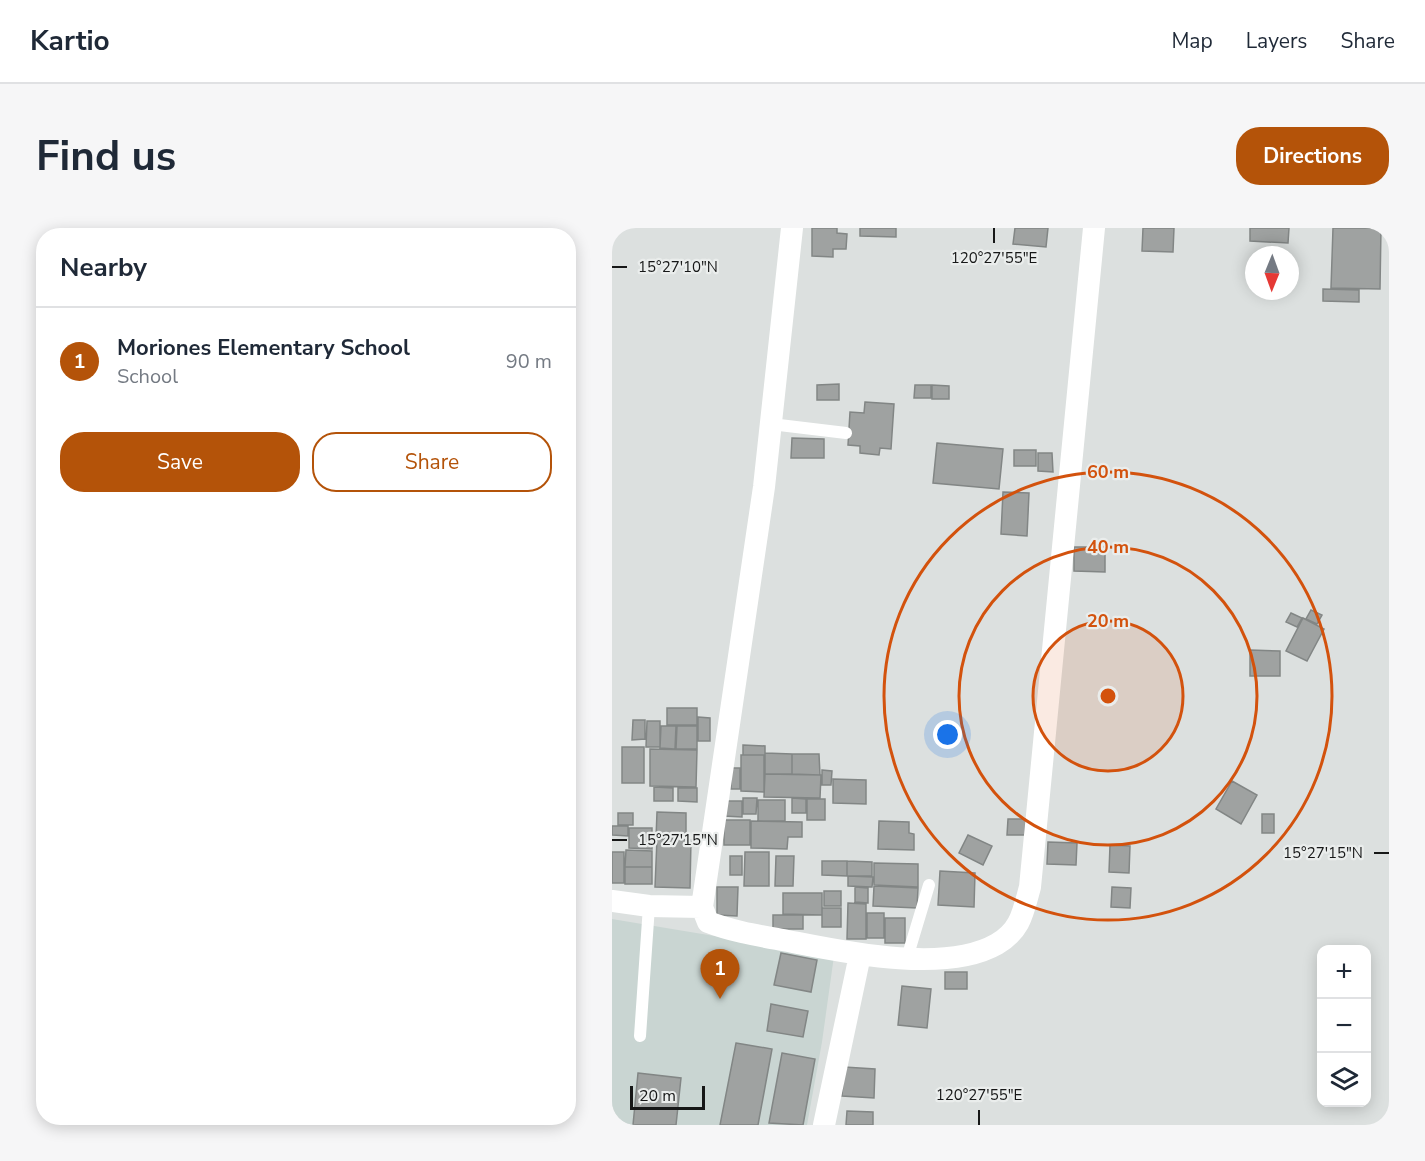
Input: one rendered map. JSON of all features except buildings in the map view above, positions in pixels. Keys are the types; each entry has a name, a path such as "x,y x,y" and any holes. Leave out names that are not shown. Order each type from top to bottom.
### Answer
{"street":[{"path":"792,228 764,487 702,907 708,922 729,930 860,955 938,959 969,955 997,944 1019,926 1030,887 1094,228"},
{"path":"612,901 649,906 702,907"},
{"path":"824,1125 860,955"}],"lane":[{"path":"771,424 846,433"},
{"path":"907,958 929,885"},
{"path":"640,1036 649,906"}],"shaded area":[{"path":"612,919 834,956 807,1125 612,1125"}],"place":[{"name":"Moriones Elementary School","path":"720,999"}]}
